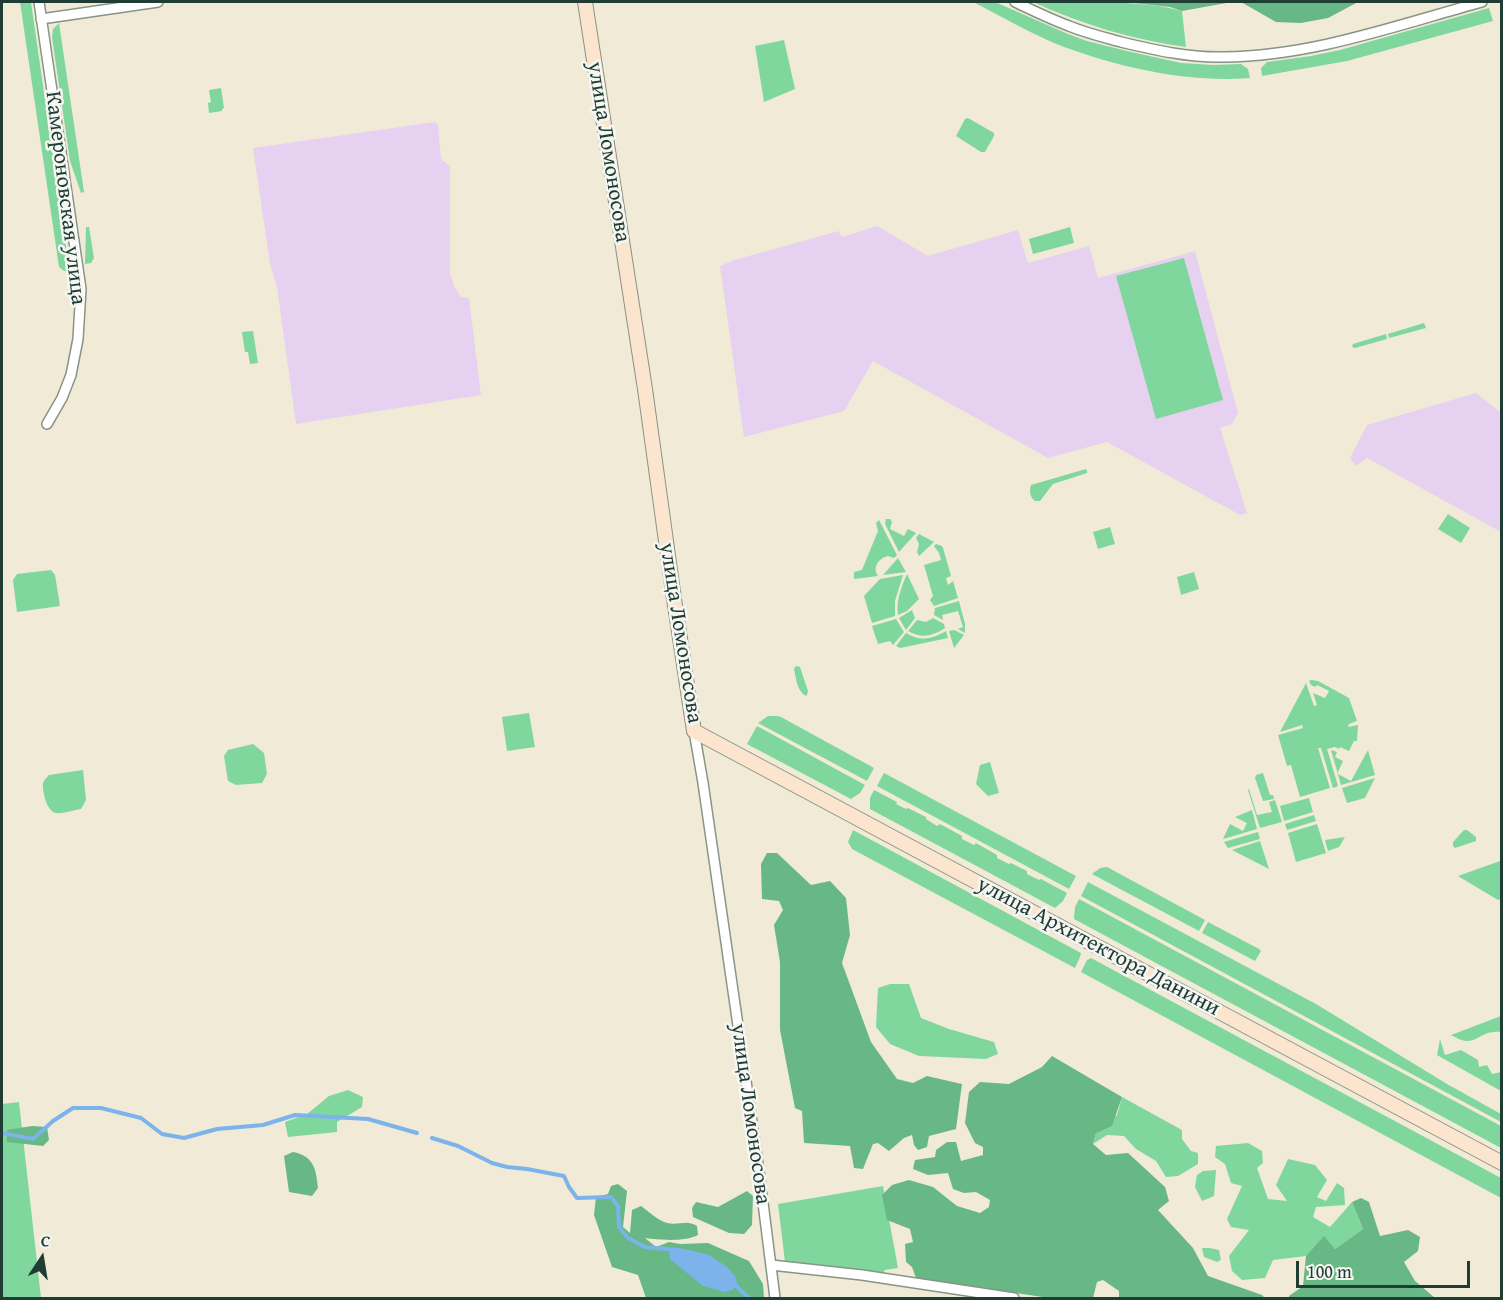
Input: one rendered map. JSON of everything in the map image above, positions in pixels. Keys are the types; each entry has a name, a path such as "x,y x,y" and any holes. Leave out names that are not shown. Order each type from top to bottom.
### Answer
{"street":[{"name":"Камероновская улица","path":"39,2 81,289 78,339 71,375 62,398 47,424"},
{"path":"41,19 158,2"},
{"name":"улица Ломоносова","path":"585,2 645,389 672,588 759,1171 775,1299"},
{"path":"1015,2 1051,19 1090,33 1168,52 1224,57 1284,52 1338,42 1482,2"},
{"name":"улица Архитектора Данини","path":"694,731 1502,1163"},
{"path":"771,1265 862,1275 1014,1299"}],"shaded area":[{"path":"435,122 438,125 441,159 450,166 450,273 461,297 469,298 481,395 296,424 277,287 270,264 253,148"},
{"path":"877,226 928,256 1018,230 1028,263 1089,246 1098,278 1195,251 1238,413 1232,424 1220,428 1247,513 1240,515 1107,442 1048,458 873,361 844,411 744,437 720,266 734,260 839,231 842,237"},
{"path":"1476,393 1501,413 1501,532 1367,458 1356,466 1350,458 1367,425"}],"green space":[{"path":"20,2 31,2 68,260 66,261 67,271 59,267"},
{"path":"973,2 995,2 1068,34 1127,51 1181,63 1241,64 1248,69 1250,78 1179,76 1086,55 1052,42"},
{"path":"1033,2 1129,3 1182,11 1186,47 1108,30"},
{"path":"1125,2 1232,2 1182,11 1170,7"},
{"path":"1241,2 1358,2 1328,18 1301,23 1276,22"},
{"path":"1489,8 1493,21 1347,61 1262,76 1261,68 1267,62 1340,50"},
{"path":"59,23 84,192 81,193 70,161 52,37 53,29"},
{"path":"784,40 795,89 764,102 755,46"},
{"path":"221,88 224,108 222,111 209,113 208,103 211,102 209,90"},
{"path":"968,118 994,133 985,152 981,152 956,136 965,119"},
{"path":"86,227 89,227 94,258 91,263 85,264"},
{"path":"1070,227 1074,243 1033,254 1029,239"},
{"path":"1184,258 1223,400 1156,419 1116,276"},
{"path":"1424,323 1426,328 1389,338 1388,334"},
{"path":"253,331 258,363 250,364 248,352 245,352 242,332"},
{"path":"1386,334 1387,339 1352,347 1353,344"},
{"path":"1086,469 1087,473 1053,484 1040,501 1035,501 1031,496 1031,485"},
{"path":"1448,514 1470,528 1461,543 1438,529"},
{"path":"886,519 892,522 890,529 904,536 908,529 916,533 899,552 885,524"},
{"path":"879,520 897,555 894,558 885,557 879,561 876,566 878,576 854,579 854,572 862,570 878,531 876,523"},
{"path":"1110,527 1115,544 1098,549 1093,532"},
{"path":"919,534 934,542 919,556 917,552 919,544 916,538"},
{"path":"936,544 943,548 951,576 946,578 948,585 953,581 958,598 934,606 930,600 933,596 924,565 941,560 934,546"},
{"path":"898,558 906,572 883,575"},
{"path":"51,570 55,575 60,606 17,612 13,580 17,574"},
{"path":"1194,572 1199,589 1181,595 1177,577"},
{"path":"907,574 919,599 907,611 898,615 898,599"},
{"path":"903,575 895,601 895,616 872,623 864,596 880,579"},
{"path":"959,601 965,633 958,629 963,627 958,611 942,615 943,620 934,615 935,608"},
{"path":"912,610 915,618 906,630 899,618"},
{"path":"933,618 944,624 945,628 927,636 908,631 917,620 926,622"},
{"path":"896,619 904,632 893,645 890,641 878,644 872,626"},
{"path":"954,630 964,635 954,648 949,631"},
{"path":"946,631 948,638 900,648 896,646 906,633 917,638 926,638"},
{"path":"796,666 800,667 808,691 806,696 797,684 794,669"},
{"path":"1309,681 1318,681 1349,698 1357,721 1349,724 1348,727 1358,725 1357,741 1354,741 1349,751 1340,747 1339,749 1335,747 1327,749 1338,786 1333,788 1321,748 1318,748 1330,788 1300,797 1291,765 1287,766 1278,735 1303,728 1302,725 1280,732 1306,683 1314,706 1317,705 1313,693 1325,698 1329,691 1317,685 1315,687 1311,685"},
{"path":"529,713 535,747 507,751 502,717"},
{"path":"768,716 781,717 874,768 867,781 758,723"},
{"path":"757,726 865,785 860,793 851,799 747,744"},
{"path":"253,744 264,753 267,774 262,783 236,785 228,781 224,756 228,750"},
{"path":"1331,750 1337,752 1335,757 1343,761 1338,774 1351,781 1368,750 1375,775 1341,785"},
{"path":"990,762 999,793 988,796 976,784 980,765"},
{"path":"83,770 86,800 81,809 62,813 53,812 44,796 43,783 45,780 49,775"},
{"path":"884,773 1076,876 1069,889 877,786"},
{"path":"1263,773 1270,795 1273,795 1274,799 1263,801 1255,778 1256,775"},
{"path":"1375,778 1365,798 1347,803 1342,788"},
{"path":"1249,789 1257,815 1272,812 1269,802 1275,800 1282,822 1260,828"},
{"path":"874,790 897,802 896,804 926,817 937,826 940,824 962,836 962,839 974,845 976,843 997,855 997,858 1067,893 1063,901 1055,908 870,809 870,798"},
{"path":"1309,798 1313,812 1284,821 1280,806"},
{"path":"1252,810 1257,829 1223,839 1230,824 1243,831 1247,823 1235,817"},
{"path":"1314,815 1316,821 1287,830 1285,824"},
{"path":"1317,824 1326,853 1296,862 1288,833"},
{"path":"853,830 1081,953 1075,968 852,849 848,842"},
{"path":"1464,830 1476,837 1476,841 1455,848 1453,842"},
{"path":"1258,832 1260,839 1228,848 1224,842"},
{"path":"1345,837 1339,847 1328,851 1325,840"},
{"path":"1260,841 1269,869 1232,850"},
{"path":"767,853 777,853 811,885 830,881 846,898 850,935 842,963 871,1042 897,1079 913,1083 927,1076 962,1084 956,1129 929,1136 927,1147 918,1150 914,1145 912,1135 904,1138 889,1151 878,1143 873,1144 863,1169 854,1168 850,1146 804,1143 802,1111 795,1108 780,1030 780,962 774,925 783,910 779,901 762,899 761,864"},
{"path":"1500,861 1502,865 1501,899 1498,900 1458,876"},
{"path":"1107,867 1205,920 1199,931 1092,874 1100,868"},
{"path":"1088,882 1316,1004 1447,1084 1501,1114 1501,1122 1081,896"},
{"path":"1079,899 1501,1126 1501,1148 1074,919 1075,907"},
{"path":"1208,922 1259,949 1261,951 1255,961 1202,933"},
{"path":"1091,958 1501,1178 1501,1198 1081,972 1087,960"},
{"path":"890,984 909,984 921,1018 994,1042 998,1054 986,1059 919,1056 890,1044 876,1027 878,988"},
{"path":"1501,1016 1501,1032 1492,1032 1472,1041 1451,1035"},
{"path":"1440,1039 1445,1055 1461,1050 1478,1060 1479,1067 1487,1065 1492,1074 1501,1072 1501,1091 1437,1055"},
{"path":"1052,1056 1122,1097 1112,1126 1096,1133 1093,1144 1106,1155 1128,1153 1165,1187 1169,1201 1158,1210 1193,1248 1208,1276 1265,1298 1119,1298 1119,1291 1103,1280 1097,1282 1093,1298 1049,1298 916,1278 912,1267 906,1262 905,1244 913,1242 910,1229 887,1220 882,1195 892,1185 909,1180 933,1187 957,1206 980,1213 989,1207 990,1200 976,1192 964,1193 953,1189 948,1173 928,1175 913,1169 915,1160 935,1157 936,1150 947,1142 956,1142 961,1161 983,1155 983,1147 975,1143 965,1123 969,1092 980,1082 1009,1084 1042,1067"},
{"path":"348,1090 363,1097 362,1107 337,1122 337,1132 288,1137 285,1122 307,1114 329,1096"},
{"path":"1122,1097 1182,1130 1182,1139 1191,1151 1198,1153 1198,1164 1178,1176 1166,1177 1156,1161 1136,1149 1124,1136 1107,1135 1093,1144 1096,1133 1117,1115"},
{"path":"19,1102 41,1298 2,1298 2,1104"},
{"path":"32,1126 47,1127 49,1140 43,1146 7,1142 7,1130"},
{"path":"1248,1143 1262,1151 1263,1163 1257,1168 1268,1199 1287,1201 1276,1185 1288,1159 1315,1165 1327,1180 1317,1197 1326,1201 1337,1183 1344,1188 1345,1205 1316,1207 1313,1217 1330,1227 1352,1202 1363,1229 1335,1249 1324,1237 1306,1256 1273,1260 1265,1278 1242,1280 1232,1271 1229,1256 1249,1230 1231,1227 1227,1219 1242,1186 1231,1183 1225,1164 1215,1157 1216,1146"},
{"path":"293,1152 310,1160 313,1164 318,1188 312,1196 289,1192 284,1156"},
{"path":"1216,1170 1214,1196 1202,1201 1195,1187 1197,1175 1203,1171"},
{"path":"618,1184 627,1191 623,1227 630,1233 632,1210 641,1206 667,1223 693,1224 697,1226 698,1235 693,1237 672,1240 645,1238 656,1247 669,1242 708,1243 749,1261 763,1284 764,1298 646,1298 638,1275 612,1267 594,1215 596,1197 608,1194 611,1186"},
{"path":"883,1186 898,1268 885,1270 882,1275 785,1262 778,1204"},
{"path":"747,1191 753,1196 752,1225 744,1234 729,1233 693,1217 692,1208 696,1202 718,1207"},
{"path":"1361,1198 1369,1202 1380,1236 1408,1230 1420,1237 1418,1251 1404,1262 1415,1281 1435,1298 1289,1298 1303,1286 1306,1256 1324,1236 1335,1249 1363,1229 1352,1202"},
{"path":"1202,1248 1219,1250 1221,1260 1217,1262 1204,1257"}],"water":[{"path":"680,1248 709,1255 727,1267 736,1277 737,1284 733,1290 724,1292 703,1286 670,1259 669,1250"}],"waterway":[{"path":"2,1133 33,1139 53,1121 73,1108 101,1108 141,1118 162,1134 184,1138 217,1129 263,1125 295,1115 368,1119 417,1133"},
{"path":"432,1138 458,1146 492,1163 564,1176 577,1198 611,1197 618,1206 619,1227 628,1238 645,1247 677,1250"},
{"path":"734,1284 749,1298"}]}
